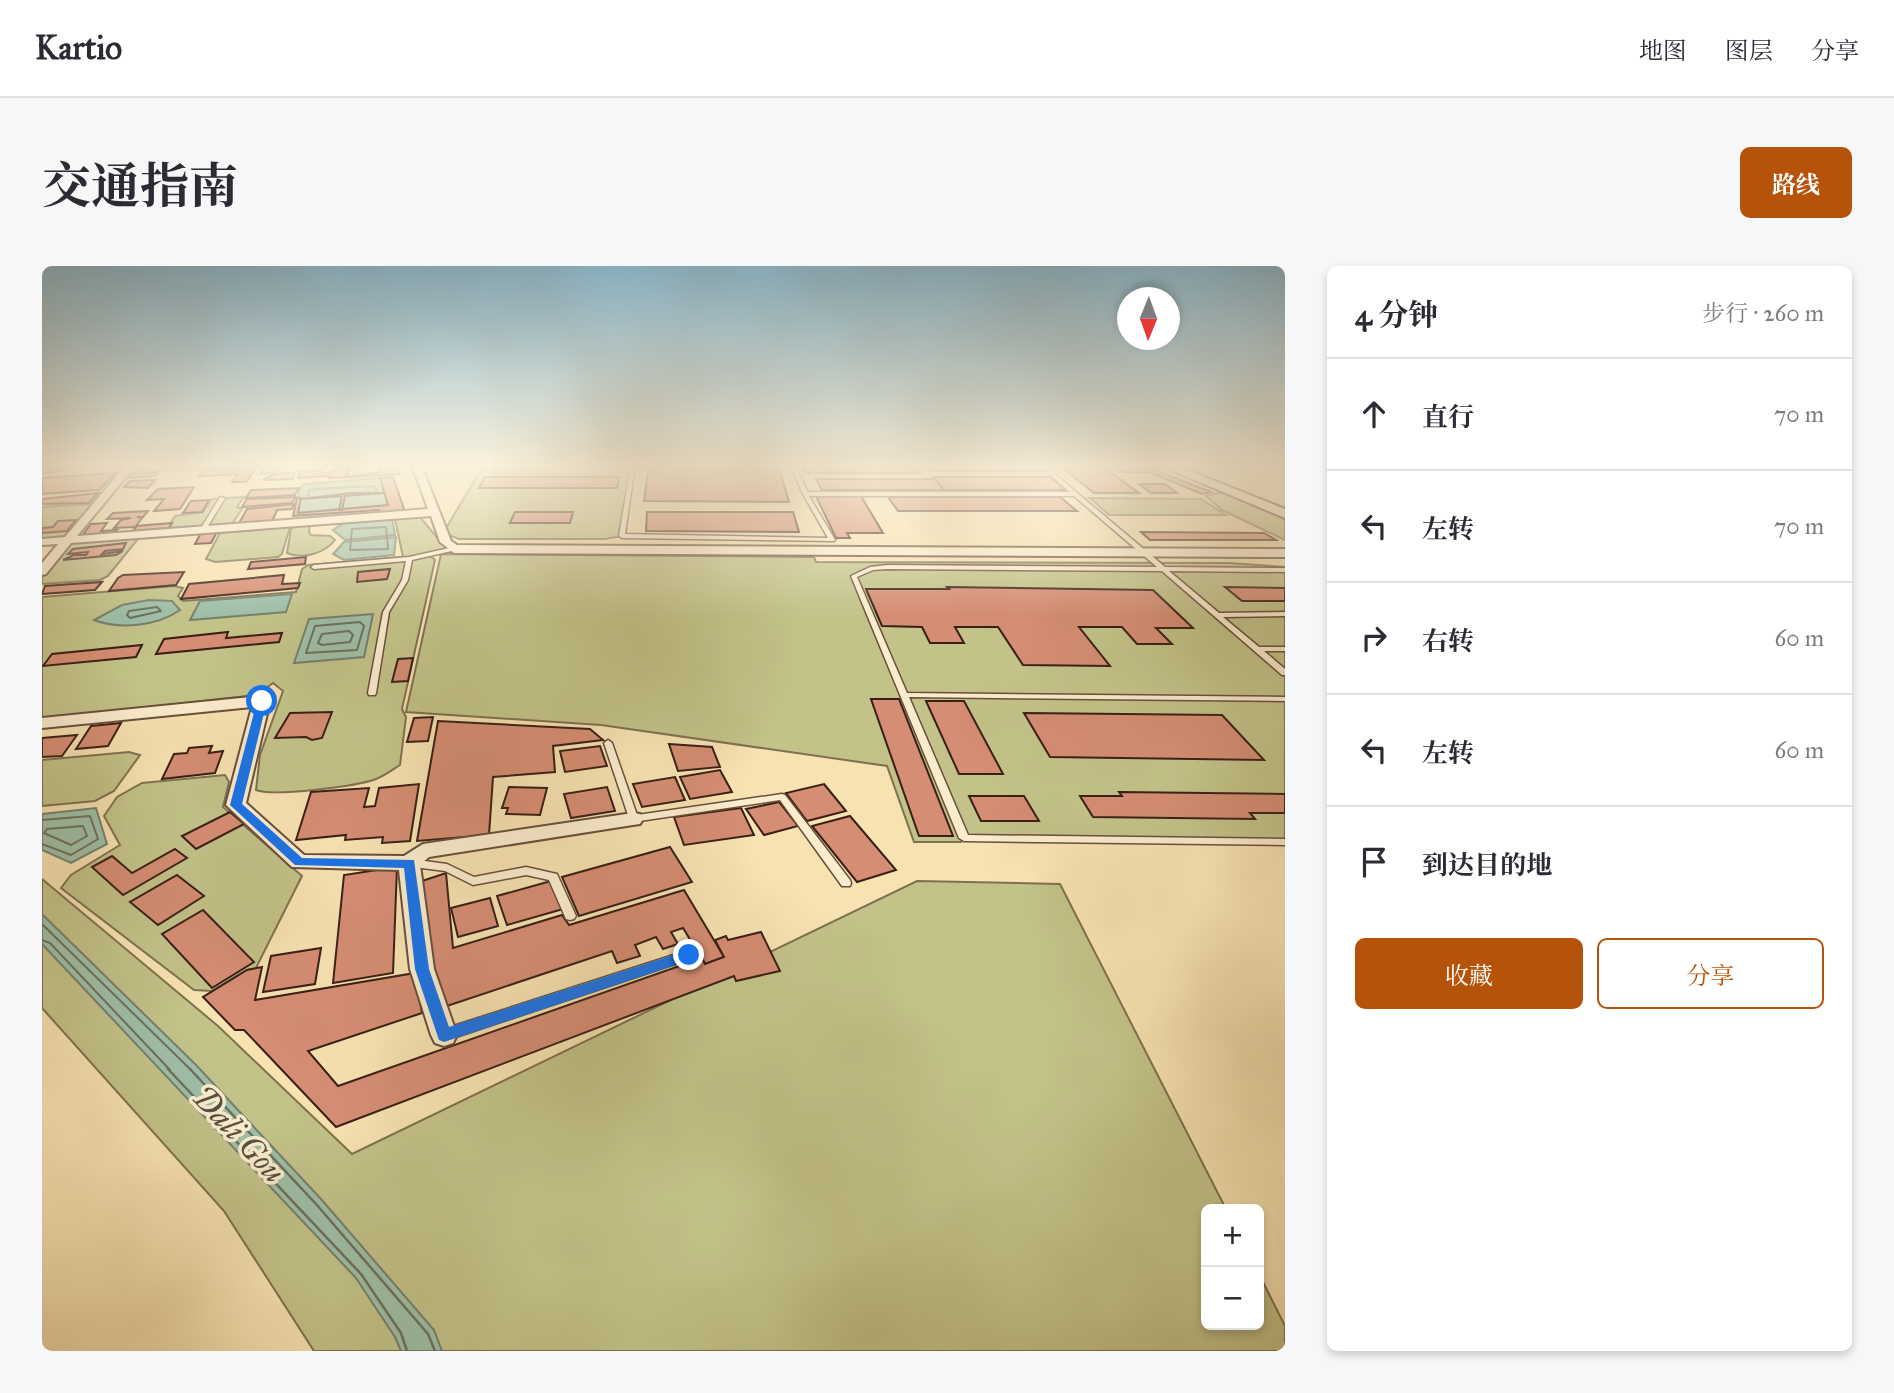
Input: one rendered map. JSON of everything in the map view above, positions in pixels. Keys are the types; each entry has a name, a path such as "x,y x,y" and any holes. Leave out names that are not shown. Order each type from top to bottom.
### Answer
{"street":[{"path":"42,572 88,516"},
{"path":"42,542 388,516"},
{"path":"436,516 446,542 454,549 1285,554"},
{"path":"42,723 262,701 236,805 299,862 410,863 423,851 633,819"},
{"path":"410,863 422,969 444,1035"}],"lane":[{"path":"203,530 212,516"},
{"path":"625,516 622,536 832,540 818,516"},
{"path":"1101,516 1285,673"},
{"path":"313,568 409,559 454,549"},
{"path":"372,693 386,612 405,580 409,559"},
{"path":"1285,570 887,567 857,573 854,581 964,838 1285,842"},
{"path":"1217,615 1285,614"},
{"path":"1257,649 1285,649"},
{"path":"903,695 1285,699"},
{"path":"608,743 633,819 782,797 846,883"},
{"path":"410,863 447,868 473,881 526,871 553,877 570,916"},
{"path":"444,1035 689,955"}],"green space":[{"path":"42,516 84,516 67,536 42,540"},
{"path":"175,516 238,516 232,524 166,530"},
{"path":"419,516 446,548 429,555 435,560 402,709 406,717 400,765 382,776 366,782 316,790 256,790 260,755 283,691 273,683 257,695 42,719 42,597 174,586 183,588 178,596 183,601 296,592 302,569 308,565 403,557 395,519"},
{"path":"453,516 625,516 622,536 605,539 459,539 443,533"},
{"path":"1234,516 1285,517 1285,540"},
{"path":"310,524 311,535 330,536 335,540 313,554 300,556 287,553 291,529"},
{"path":"290,527 282,554 278,557 215,562 206,559 220,533"},
{"path":"133,537 138,539 108,576 100,580 42,584 42,576 71,543"},
{"path":"441,554 814,557 816,562 1229,563 1285,567 1285,841 964,838 961,842 914,842 887,766 601,725 406,712"},
{"path":"129,752 140,755 114,791 95,801 42,806 42,760"},
{"path":"225,775 229,782 223,807 302,876 256,968 247,970 212,991 194,990 61,888 71,875 120,845 104,816 117,797 142,783"},
{"path":"42,879 218,1026 352,1154 917,881 1060,884 1223,1204 1201,1204 1201,1330 1264,1330 1264,1284 1285,1326 1285,1351 314,1351 224,1211 42,1008"}],"water":[{"path":"392,519 395,535 345,540 333,530 345,522"},
{"path":"396,537 394,555 344,560 333,554 344,542"},
{"path":"292,594 286,612 190,620 200,601"},
{"path":"149,600 172,601 180,610 161,620 138,625 115,625 94,620 122,605"},
{"path":"373,614 364,657 294,663 309,619"},
{"path":"96,808 107,844 71,863 42,850 42,814"},
{"name":"Dali Gou","path":"42,914 196,1065 321,1199 434,1330 442,1351 401,1351 395,1337 356,1278 42,944"}],"building":[{"path":"110,516 144,516 137,517 142,518 136,526 172,523 169,528 133,531 136,527 114,528 121,520 131,518 107,519"},
{"path":"243,516 275,516 272,522 238,525"},
{"path":"513,516 572,516 570,523 510,523"},
{"path":"647,516 794,516 799,532 646,531"},
{"path":"825,516 873,516 883,533 847,533 850,538 836,538"},
{"path":"76,520 67,531 42,533 42,528 53,527 58,521"},
{"path":"107,523 101,531 117,530 112,534 88,536 84,533 91,524"},
{"path":"217,532 211,543 195,544 201,533"},
{"path":"1141,532 1264,533 1276,540 1150,540"},
{"path":"126,543 123,549 105,551 102,554 123,551 116,555 63,560 74,555 86,555 88,552 68,554 73,549"},
{"path":"306,557 305,564 248,569 251,562"},
{"path":"390,569 387,579 357,582 358,572"},
{"path":"184,572 176,585 109,591 123,575"},
{"path":"284,575 282,584 300,583 298,588 181,599 189,584"},
{"path":"102,582 95,590 42,594 45,586"},
{"path":"947,587 1153,590 1193,628 1156,628 1172,644 1137,644 1122,627 1079,627 1110,666 1023,665 998,627 955,627 964,643 930,643 922,627 882,626 866,589 949,589"},
{"path":"1225,587 1285,588 1285,601 1242,601"},
{"path":"228,632 226,638 282,633 279,642 156,654 164,639"},
{"path":"142,645 136,657 43,666 52,654"},
{"path":"413,658 408,681 392,682 398,659"},
{"path":"871,699 899,699 953,836 919,836"},
{"path":"926,701 964,701 1003,774 959,774"},
{"path":"332,712 322,738 275,738 290,713"},
{"path":"1024,713 1222,715 1264,760 1050,757"},
{"path":"433,717 428,741 407,742 414,718"},
{"path":"438,721 590,729 603,740 553,746 555,772 493,777 489,835 417,841"},
{"path":"121,723 108,746 76,749 91,726"},
{"path":"77,735 62,756 42,757 42,738"},
{"path":"669,744 712,747 720,767 678,771"},
{"path":"212,746 209,753 223,751 215,773 162,779 174,754 187,753 189,748"},
{"path":"600,746 607,766 565,772 560,751"},
{"path":"720,770 732,792 690,799 680,777"},
{"path":"675,777 685,800 642,807 633,784"},
{"path":"419,784 410,841 382,843 383,837 345,840 346,835 296,840 311,792 369,788 364,807 375,806 379,788"},
{"path":"824,784 846,811 807,821 786,793"},
{"path":"509,787 547,788 540,815 506,814 508,808 502,808"},
{"path":"607,787 615,811 571,818 564,794"},
{"path":"1119,792 1285,794 1285,813 1250,813 1255,819 1093,817 1080,796 1122,796"},
{"path":"969,796 1024,796 1039,821 981,821"},
{"path":"779,802 798,826 764,835 746,809"},
{"path":"741,808 754,835 684,845 674,817"},
{"path":"230,812 244,824 196,849 182,836"},
{"path":"850,816 896,870 857,882 812,826"},
{"path":"670,847 692,882 579,916 562,877"},
{"path":"175,849 187,858 123,895 92,867 112,856 132,873"},
{"path":"397,867 393,973 333,983 344,875"},
{"path":"446,873 453,948 562,915 569,925 684,890 724,957 705,964 683,928 671,932 678,944 663,949 656,937 635,945 640,956 617,963 612,951 441,1008 425,964 419,882"},
{"path":"177,875 204,896 158,925 130,902"},
{"path":"551,881 563,909 507,925 497,896"},
{"path":"490,898 498,926 458,937 451,908"},
{"path":"203,910 254,962 212,988 162,934"},
{"path":"761,932 780,971 736,981 734,976 336,1127 244,1030 235,1030 203,997 247,970 262,967 255,1000 415,973 422,1013 308,1051 338,1086 702,958 705,964 724,957 715,940 726,936 728,940"},
{"path":"321,948 315,984 263,992 271,956"}],"route":[{"path":"262,701 236,805 299,862 410,863 422,969 444,1035 689,955"}]}
